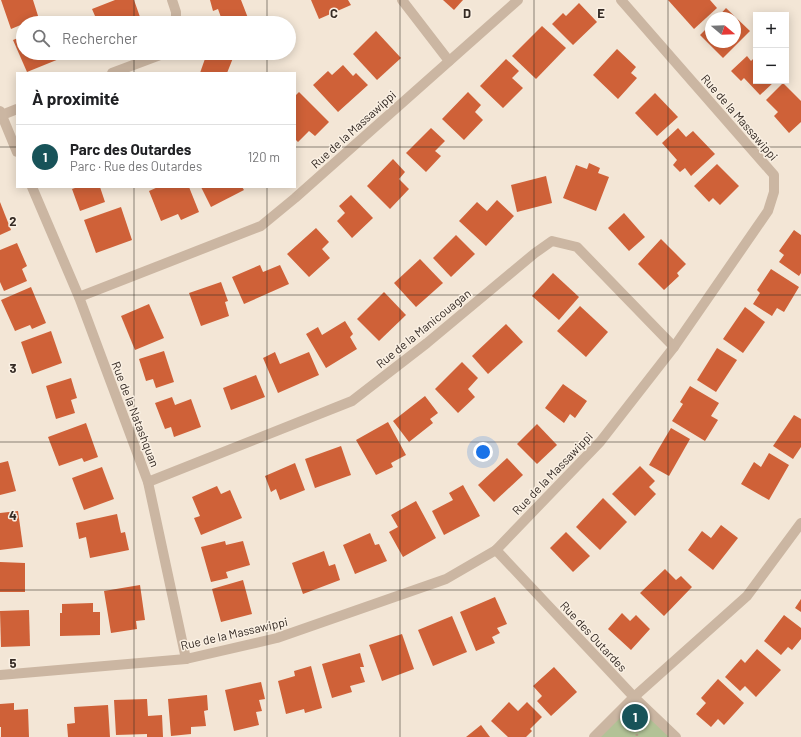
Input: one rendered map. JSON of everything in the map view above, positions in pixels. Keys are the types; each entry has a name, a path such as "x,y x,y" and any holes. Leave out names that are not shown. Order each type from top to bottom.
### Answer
{"street":[{"path":"172,0 176,16"},
{"path":"402,0 449,61"},
{"name":"Rue de la Massawippi","path":"79,297 261,226 295,198 518,0"},
{"name":"Rue de la Massawippi","path":"0,675 186,659 277,638 446,579 496,550 600,442 674,346 768,211 774,192 774,175 621,0"},
{"path":"115,72 147,60"},
{"path":"16,110 1,113 16,150"},
{"name":"Rue de la Natashquan","path":"32,188 79,297 148,482 186,659"},
{"name":"Rue de la Manicouagan","path":"148,482 352,401 428,343 535,253 552,241 577,247 674,346"},
{"path":"594,737 634,697 748,596 801,523"},
{"name":"Rue des Outardes","path":"496,550 634,697 676,737"}],"green space":[{"path":"634,697 676,737 594,737"}],"building":[{"path":"1,0 33,0 38,16 16,16 16,27 11,29"},
{"path":"115,0 134,0 140,16 95,16 92,9"},
{"path":"210,0 241,0 247,16 220,16 218,9 213,11"},
{"path":"311,0 348,0 351,5 319,19"},
{"path":"443,0 463,0 454,10"},
{"path":"668,0 710,0 717,8 713,12 705,12 705,19 694,29"},
{"path":"579,3 597,22 573,45 552,24 563,13 566,16"},
{"path":"726,8 730,12 722,12"},
{"path":"741,22 750,31 741,40"},
{"path":"542,26 566,48 536,79 512,56"},
{"path":"705,30 705,40 700,35"},
{"path":"376,31 401,58 377,80 353,54"},
{"path":"16,39 16,47 13,40"},
{"path":"713,48 733,48 723,58"},
{"path":"617,49 636,67 631,73 637,78 618,99 593,75"},
{"path":"747,56 751,61 753,59 753,84 772,84 760,95 744,78 741,81 731,71"},
{"path":"506,59 519,71 512,78 523,88 503,108 480,86"},
{"path":"22,60 57,60 27,72"},
{"path":"205,60 232,60 227,72 200,72"},
{"path":"343,65 353,76 356,73 368,85 338,112 313,85 328,71 332,75"},
{"path":"782,84 784,84 801,101 801,122 789,133 774,116 778,112 766,100"},
{"path":"299,92 329,122 315,136 309,131 298,142 296,140 296,95"},
{"path":"468,92 481,105 475,112 483,120 464,140 442,119"},
{"path":"655,93 678,117 657,136 635,113"},
{"path":"431,128 445,141 435,151 441,156 426,172 406,153"},
{"path":"678,128 686,137 693,131 715,154 691,176 685,168 680,172 673,165 677,160 662,143"},
{"path":"393,159 405,172 399,179 409,189 390,209 367,186"},
{"path":"589,163 600,168 598,173 609,177 596,211 563,198 576,165 587,169"},
{"path":"717,164 739,186 720,205 713,198 709,202 694,186"},
{"path":"546,176 552,203 517,212 511,185"},
{"path":"100,188 105,202 80,211 72,189"},
{"path":"156,188 189,188 199,212 181,220 178,214 161,221 149,191"},
{"path":"202,188 243,188 244,190 211,207"},
{"path":"351,195 373,218 352,238 337,221 345,213 339,206"},
{"path":"497,200 514,216 486,246 459,221 477,202 487,211"},
{"path":"0,202 11,230 0,235"},
{"path":"121,207 132,240 96,253 84,220"},
{"path":"624,213 645,237 629,251 608,228"},
{"path":"316,228 329,242 322,249 330,258 309,277 287,254"},
{"path":"794,230 801,235 801,273 799,276 779,262 784,255 779,251"},
{"path":"456,235 475,254 451,277 433,258"},
{"path":"661,239 686,264 677,273 679,276 664,290 638,264"},
{"path":"17,243 27,266 22,269 27,281 4,291 0,282 0,250"},
{"path":"420,259 443,283 416,307 394,283"},
{"path":"260,265 263,272 280,265 289,284 244,304 232,277"},
{"path":"771,269 799,287 784,312 777,308 772,316 753,304 760,293 757,290"},
{"path":"553,273 579,297 559,320 532,296"},
{"path":"221,282 228,301 225,302 229,316 201,326 189,293"},
{"path":"31,287 46,323 32,329 30,325 15,331 1,300"},
{"path":"384,292 406,315 379,341 357,319"},
{"path":"149,304 164,338 135,350 121,316"},
{"path":"580,306 608,332 586,357 557,331"},
{"path":"745,307 765,322 743,353 723,339"},
{"path":"345,321 353,334 350,337 357,349 326,368 306,334 318,327 322,335"},
{"path":"506,324 523,342 488,374 472,356"},
{"path":"51,331 62,363 32,374 21,342"},
{"path":"717,348 737,360 716,392 697,380"},
{"path":"164,351 174,382 156,388 153,379 146,381 139,359"},
{"path":"275,352 280,364 309,352 319,375 278,393 263,358"},
{"path":"462,362 478,378 468,389 475,397 458,413 435,389"},
{"path":"256,375 265,397 231,410 223,388"},
{"path":"71,378 77,398 71,400 75,413 56,419 46,386"},
{"path":"563,384 587,401 575,418 570,414 564,423 545,408"},
{"path":"690,386 719,403 711,416 718,420 705,441 672,421 683,404 680,402"},
{"path":"425,396 438,413 430,419 433,423 409,442 393,421"},
{"path":"172,397 175,405 191,399 201,427 174,437 171,427 165,429 155,403"},
{"path":"794,415 801,419 801,447 793,459 773,446"},
{"path":"388,422 406,455 391,463 393,467 376,475 356,440"},
{"path":"86,423 98,457 84,462 82,458 59,466 48,437"},
{"path":"537,424 557,445 537,464 517,444"},
{"path":"671,428 690,439 669,476 649,465"},
{"path":"341,446 351,475 315,488 305,459"},
{"path":"769,453 789,465 769,500 741,484 754,462 761,467"},
{"path":"507,458 523,475 494,502 478,485"},
{"path":"8,461 16,491 0,495 0,463"},
{"path":"295,463 305,490 280,500 276,489 271,492 265,476"},
{"path":"640,466 655,481 649,487 656,494 635,516 612,494"},
{"path":"102,467 114,499 84,510 72,478"},
{"path":"463,485 480,516 444,535 432,511 453,500 449,493"},
{"path":"217,486 221,494 230,490 242,518 201,535 194,518 200,516 192,497"},
{"path":"603,498 627,522 600,550 576,527"},
{"path":"416,501 436,538 403,557 389,532 398,527 391,515"},
{"path":"18,511 23,547 0,550 0,513"},
{"path":"117,514 121,533 125,532 129,550 90,558 86,537 79,539 76,523"},
{"path":"721,525 738,538 713,570 688,550 702,531 711,538"},
{"path":"566,532 590,556 573,572 550,548"},
{"path":"370,533 375,545 379,544 387,561 355,574 343,545"},
{"path":"225,541 226,545 243,541 250,565 226,572 228,578 211,582 201,547"},
{"path":"324,551 329,566 335,564 340,580 303,594 292,563"},
{"path":"0,562 25,563 25,592 0,592"},
{"path":"665,569 676,580 681,576 692,587 664,616 640,593"},
{"path":"243,580 252,614 221,622 212,589"},
{"path":"140,585 145,620 136,621 137,629 111,633 104,591"},
{"path":"495,597 507,624 497,628 500,633 492,637 495,643 476,651 460,612"},
{"path":"801,599 801,612 795,608"},
{"path":"93,603 93,612 100,612 100,635 60,636 60,613 62,613 62,604"},
{"path":"29,610 30,646 1,647 0,611"},
{"path":"622,613 630,621 636,615 650,629 631,650 608,629"},
{"path":"784,615 801,628 801,639 792,650 788,647 781,655 764,641"},
{"path":"452,616 467,652 433,666 418,630"},
{"path":"402,634 414,669 382,681 369,645"},
{"path":"757,649 781,670 756,697 745,686 740,691 725,677 741,659 745,663"},
{"path":"360,653 364,667 360,667 365,682 350,686 352,692 332,698 322,664"},
{"path":"311,666 322,708 305,713 304,709 286,714 278,681 295,676 294,671"},
{"path":"554,667 577,692 551,716 537,701 542,696 533,686"},
{"path":"718,679 744,703 724,725 718,719 711,727 696,714 706,703 701,698"},
{"path":"261,682 265,699 259,700 262,711 256,712 259,725 234,731 225,690"},
{"path":"207,695 208,710 204,711 206,726 191,727 191,734 171,736 168,699"},
{"path":"147,699 148,716 162,715 163,737 147,737 147,734 116,735 114,700"},
{"path":"509,702 518,711 527,702 542,717 530,729 532,731 526,737 508,737 491,721"},
{"path":"14,703 14,710 28,709 29,737 1,737 0,704"},
{"path":"108,705 110,737 68,737 67,724 75,723 74,707"},
{"path":"481,725 490,737 466,737"}],"place":[{"name":"Parc des Outardes","path":"635,717"}]}
